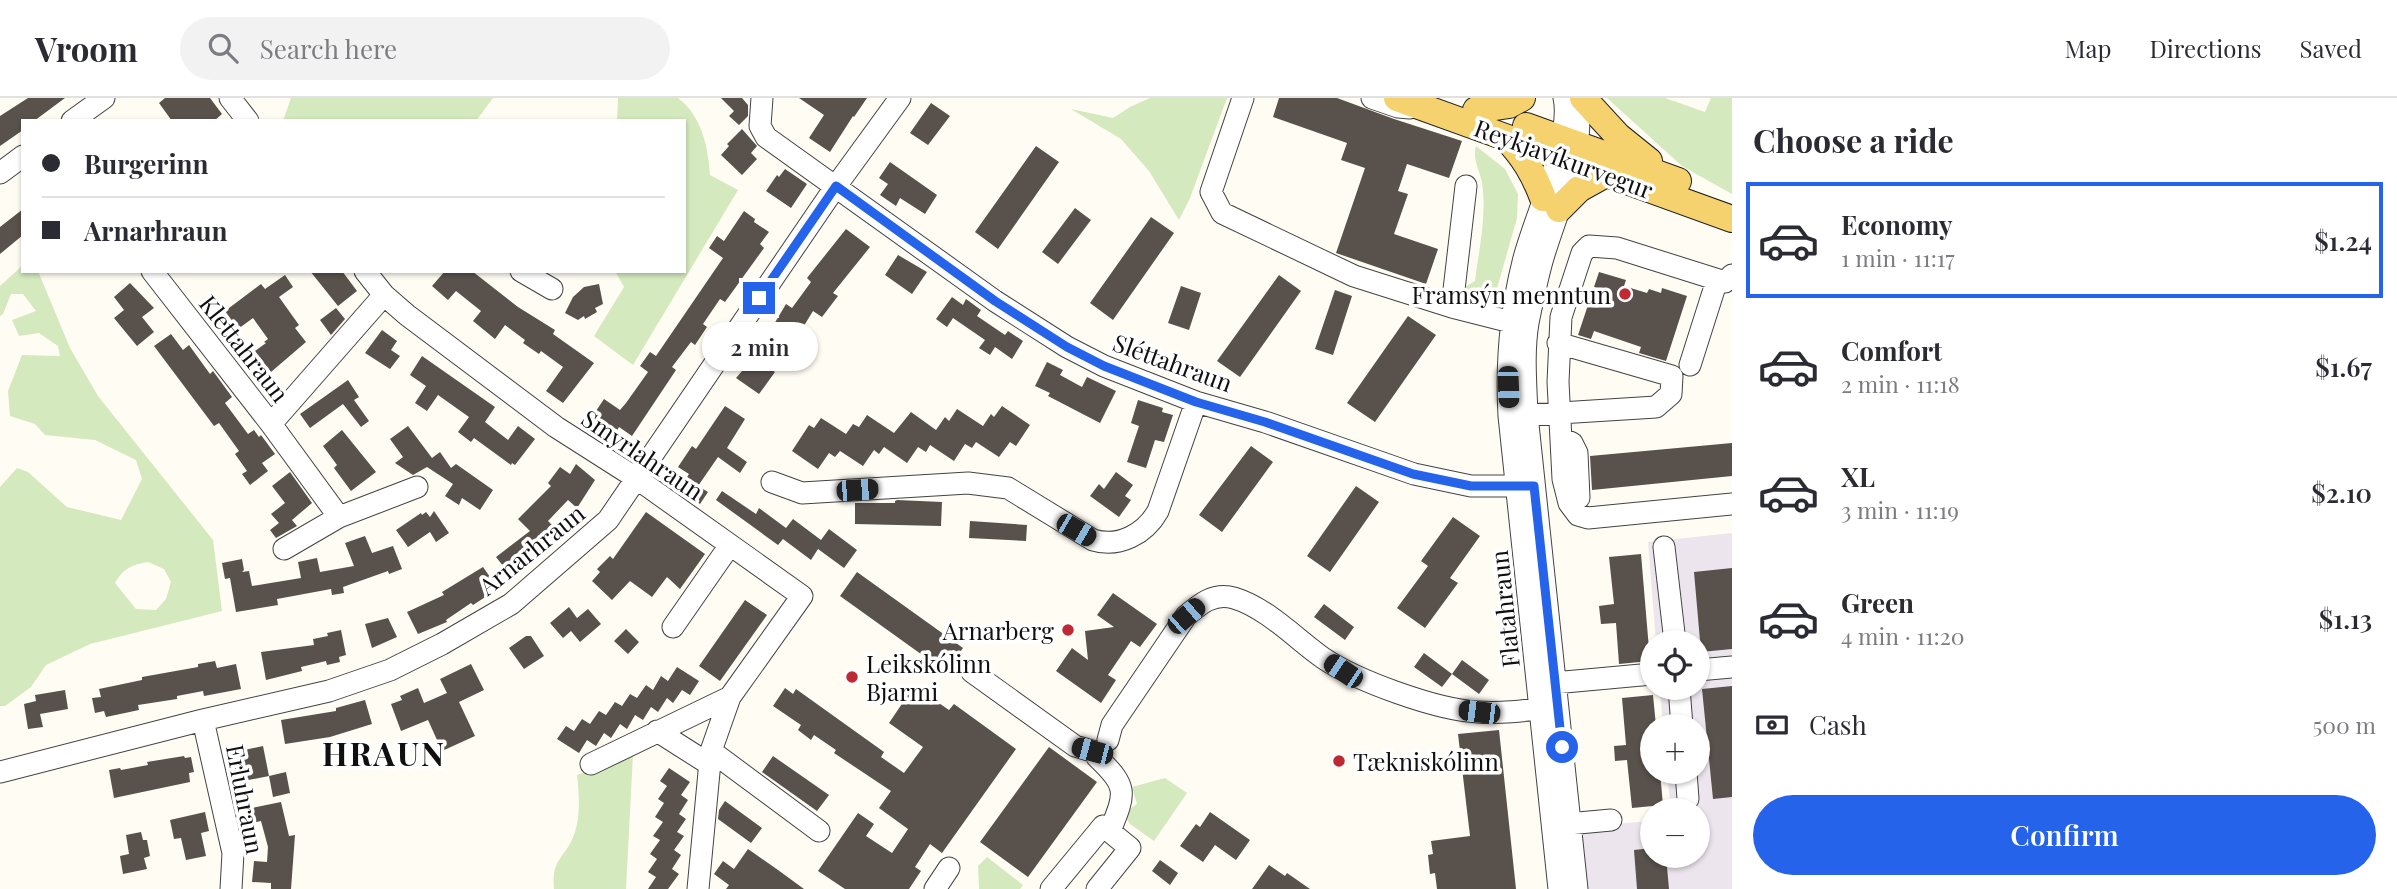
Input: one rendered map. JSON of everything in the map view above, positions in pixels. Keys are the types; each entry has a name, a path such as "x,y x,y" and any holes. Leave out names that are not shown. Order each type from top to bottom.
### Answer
{"main road":[{"name":"Reykjavíkurvegur","path":"1396,98 1476,110 1568,150 1606,174 1732,219"},
{"path":"1476,110 1509,105 1522,98"},
{"path":"1583,98 1618,136 1640,155 1679,181"},
{"name":"Reykjavíkurvegur","path":"1434,103 1505,136 1568,150 1679,181 1732,200"},
{"path":"1505,136 1522,154 1551,203 1606,174"}],"street":[{"path":"75,119 104,98"},
{"path":"230,98 246,119"},
{"name":"Sléttahraun","path":"762,98 760,126 766,137 995,301 1067,347 1104,366 1196,402 1265,422 1413,474 1471,486 1525,486"},
{"name":"Arnarhraun","path":"0,772 329,691 390,670 442,645 512,604 608,520 836,186 900,98"},
{"path":"1243,98 1211,192 1222,214 1354,276 1451,307 1519,324"},
{"path":"1372,98 1398,107 1434,103"},
{"path":"1564,98 1568,150"},
{"path":"1568,150 1580,114 1575,98"},
{"name":"Flatahraun","path":"1559,889 1561,824 1518,415 1525,367 1519,324 1541,264 1551,203 1568,150"},
{"path":"0,173 21,157"},
{"path":"1451,307 1465,186"},
{"path":"1690,365 1725,278 1617,248 1589,246 1582,253 1574,272 1561,317 1559,412 1563,479 1569,503 1578,515 1588,518 1732,504"},
{"name":"Klettahraun","path":"154,273 271,424 339,517"},
{"name":"Smyrlahraun","path":"367,273 384,295 407,315 556,427 636,478 802,596 730,697 710,757 698,889"},
{"path":"524,273 552,289"},
{"name":"Klettahraun","path":"271,424 384,295"},
{"path":"1518,415 1656,407 1671,394 1672,376 1559,343"},
{"path":"772,482 802,493 988,484 1008,488 1093,540 1104,543 1124,540 1150,525 1158,511 1196,402"},
{"path":"1561,438 1572,443 1577,453 1579,498"},
{"path":"284,549 339,517 417,487"},
{"path":"673,627 730,545"},
{"path":"1664,547 1674,630"},
{"path":"1099,749 1112,725 1186,616 1202,602 1218,597 1233,598 1257,609 1343,671 1446,708 1479,712 1549,708"},
{"path":"1710,669 1732,667"},
{"path":"972,672 1075,746 1099,749"},
{"path":"1547,684 1640,675"},
{"name":"Smyrlahraun","path":"591,764 730,697"},
{"name":"Erluhraun","path":"203,720 233,853 231,889"},
{"path":"657,731 710,757 819,831"},
{"path":"1099,749 1118,779 1122,793 1110,831"},
{"path":"1561,824 1611,820"},
{"name":"Flatahraun","path":"1561,824 1577,889"},
{"path":"1051,889 1103,826 1130,848 1097,889"},
{"path":"935,889 948,868"}],"shaded area":[{"path":"1732,533 1732,889 1570,889 1563,828 1640,822 1640,868 1710,868 1710,798 1670,798 1668,784 1710,784 1710,714 1662,714 1661,700 1710,700 1710,630 1655,630 1648,542"}],"green space":[{"path":"291,98 493,98 477,119 284,118"},
{"path":"618,98 678,98 698,123 708,154 710,175 738,190 633,365 594,336 624,287 616,273 686,273 686,119 617,119"},
{"path":"1150,98 1227,98 1190,198 1179,220 1149,171 1121,139 1071,109 1113,118"},
{"path":"1607,98 1665,98 1705,112 1711,98 1732,98 1732,194 1682,166"},
{"path":"1476,146 1505,169 1518,194 1517,218 1494,299 1460,290 1475,281 1482,232 1484,207"},
{"path":"21,267 21,273 39,273 70,348 98,396 213,540 222,611 90,644 46,665 31,687 5,706 0,706 0,487 17,468 28,472 67,507 121,520 142,479 136,460 95,440 45,435 35,424 10,416 8,391 22,355 60,356 58,346 39,333 19,336 12,320 36,311 23,294 11,294 0,316 0,286","holes":["148,562 164,569 171,582 166,599 156,610 136,609 115,583 128,568"]},
{"path":"633,754 626,889 554,889 557,865 570,843 578,820 577,775"},
{"path":"1165,778 1187,793 1154,841 1126,818 1128,810 1137,804 1132,787"},
{"path":"987,857 1023,885 1020,889 979,889 978,866"}],"building":[{"path":"28,98 65,98 37,119 21,119 21,131 0,146 0,116"},
{"path":"165,98 210,98 222,114 216,119 171,119 159,103"},
{"path":"721,98 742,98 748,105 748,116 739,125 729,116 734,111"},
{"path":"799,98 867,98 830,152 809,138 824,115"},
{"path":"1279,98 1337,98 1462,141 1449,178 1407,164 1398,191 1408,194 1394,234 1438,249 1426,284 1336,253 1365,168 1341,160 1347,143 1273,117"},
{"path":"931,103 950,116 928,145 910,133"},
{"path":"742,129 757,146 751,153 757,159 742,175 721,155 729,146 727,144"},
{"path":"1036,146 1059,162 998,249 975,232"},
{"path":"890,162 937,195 925,214 900,198 896,206 880,195 888,184 879,178"},
{"path":"785,169 807,184 791,208 766,191 777,175 779,177"},
{"path":"1075,208 1091,220 1058,264 1042,252"},
{"path":"21,211 21,237 0,254 0,227"},
{"path":"744,211 769,232 760,244 764,248 725,302 720,299 703,324 707,327 695,345 691,342 672,367 676,370 632,436 619,427 614,436 590,420 604,399 620,410 626,403 648,372 640,366 650,352 656,356 723,258 709,248 717,236 724,241"},
{"path":"1151,217 1174,233 1113,320 1090,303"},
{"path":"846,229 870,247 833,293 838,296 822,317 813,311 791,347 770,331 786,304 792,308 811,282 807,278"},
{"path":"898,255 927,272 912,294 885,275"},
{"path":"1599,272 1626,280 1624,286 1647,293 1649,289 1661,293 1662,288 1687,296 1666,361 1639,353 1641,347 1594,331 1591,339 1578,335"},
{"path":"312,273 344,273 357,291 338,306"},
{"path":"443,273 475,273 518,307 555,330 553,334 594,363 563,403 546,391 563,367 541,351 539,354 523,343 525,340 505,325 495,339 473,321 481,311 456,291 448,300 432,286"},
{"path":"285,275 293,287 279,297 299,325 295,328 306,342 271,372 255,351 268,339 253,318 238,329 225,311 261,284 265,289"},
{"path":"1279,275 1301,291 1240,377 1217,361"},
{"path":"130,283 154,308 142,317 154,332 137,346 114,318 124,310 114,297"},
{"path":"599,284 603,304 595,308 597,312 578,320 565,313 573,297 584,287"},
{"path":"1181,286 1201,293 1189,330 1168,323"},
{"path":"1335,290 1352,296 1333,355 1315,349"},
{"path":"952,297 963,305 966,299 981,310 977,316 1005,335 1008,331 1023,341 1012,359 995,347 990,355 979,348 985,340 953,318 947,327 936,319"},
{"path":"336,308 345,319 331,335 320,320"},
{"path":"1408,316 1436,335 1375,422 1347,403"},
{"path":"382,330 397,341 391,350 400,356 390,369 365,353"},
{"path":"171,334 183,350 189,345 210,374 213,371 232,397 225,403 248,434 254,430 259,437 261,435 275,454 262,463 268,471 250,485 242,474 247,471 235,454 239,451 219,423 214,426 154,346"},
{"path":"422,356 495,407 485,422 508,440 518,426 535,439 515,465 511,465 474,438 471,442 458,432 469,417 438,395 427,411 415,403 426,386 410,375"},
{"path":"754,357 775,372 759,394 736,378"},
{"path":"1047,362 1063,370 1060,375 1082,387 1087,377 1116,391 1100,423 1048,396 1050,393 1035,386"},
{"path":"348,380 359,397 354,400 369,421 361,427 343,404 310,428 300,414"},
{"path":"1138,400 1163,408 1162,412 1173,415 1164,442 1155,440 1146,468 1127,462 1139,426 1131,423"},
{"path":"725,406 745,419 727,448 747,462 740,473 718,457 698,486 708,492 700,504 679,489 689,474 678,467 692,446 696,449"},
{"path":"1002,406 1030,425 1016,446 1010,442 999,457 976,442 972,448 965,444 954,461 930,445 926,452 918,447 907,463 884,447 879,454 874,450 863,466 840,451 835,457 829,453 818,469 792,451 809,425 814,428 821,418 846,434 853,424 859,427 867,415 894,433 911,412 936,430 945,417 949,421 957,409 983,426 991,414 994,417"},
{"path":"408,426 432,458 440,452 451,468 456,464 493,490 480,510 462,498 459,505 445,496 453,484 427,467 413,475 395,463 403,457 390,439"},
{"path":"342,430 376,472 351,491 334,468 337,465 323,446"},
{"path":"1732,443 1732,476 1592,490 1590,456"},
{"path":"1251,446 1273,462 1222,532 1199,515"},
{"path":"576,464 595,480 577,508 568,500 548,521 556,529 535,546 537,549 527,558 530,562 511,576 496,557 530,531 518,519 551,486 548,483 560,467 570,474"},
{"path":"290,472 312,503 292,520 297,526 276,538 270,530 279,523 271,514 285,503 272,486"},
{"path":"1116,472 1133,485 1125,496 1131,500 1119,517 1090,496 1099,484 1104,489"},
{"path":"1356,486 1379,502 1330,572 1307,556"},
{"path":"722,491 756,514 759,508 786,528 793,519 821,540 829,529 857,550 844,568 818,549 811,560 783,539 778,545 716,500"},
{"path":"897,500 942,502 941,526 855,524 855,503 895,503"},
{"path":"434,511 449,533 436,542 430,532 408,547 396,530 421,513 422,515 426,512 430,517"},
{"path":"646,512 705,554 680,589 667,577 652,597 630,581 612,600 592,581 600,572 597,569 610,556 613,559"},
{"path":"1453,517 1480,536 1450,578 1458,583 1425,628 1397,608 1428,566 1421,561"},
{"path":"970,521 1027,525 1026,541 969,538"},
{"path":"365,536 372,553 393,546 402,569 389,574 388,571 343,587 344,593 332,595 331,589 277,599 278,605 236,612 230,578 225,579 222,563 242,559 242,572 249,571 252,586 301,578 298,562 317,558 320,572 354,566 345,543"},
{"path":"1641,554 1647,630 1640,630 1640,662 1619,664 1616,623 1601,624 1599,606 1614,604 1609,557"},
{"path":"483,567 497,587 446,620 447,622 418,634 407,612 444,595 442,592"},
{"path":"1732,568 1732,649 1710,651 1710,630 1699,630 1694,572"},
{"path":"857,572 963,648 946,672 840,596"},
{"path":"1113,593 1157,624 1140,647 1131,641 1108,675 1116,680 1101,703 1056,671 1072,648 1088,660 1085,631 1114,627 1097,615"},
{"path":"745,600 767,615 720,681 699,666"},
{"path":"1324,604 1354,627 1345,640 1314,617"},
{"path":"569,607 577,618 588,609 601,624 580,642 571,631 563,638 550,623"},
{"path":"388,618 397,637 372,648 365,624"},
{"path":"626,629 639,642 628,654 614,641"},
{"path":"341,630 346,655 339,657 340,662 327,665 326,661 301,667 302,671 266,680 261,652 314,645 313,639"},
{"path":"526,636 531,636 544,656 524,669 509,648"},
{"path":"1424,653 1452,674 1442,687 1414,667"},
{"path":"1462,660 1489,680 1479,694 1452,674"},
{"path":"215,661 217,668 236,664 241,689 204,696 203,691 177,696 177,699 138,705 139,710 106,717 104,711 95,713 92,698 101,697 99,689"},
{"path":"471,664 484,690 459,702 475,736 442,751 428,720 401,731 391,704 402,700 400,696 418,688 424,703 447,693 440,679"},
{"path":"677,667 699,681 690,695 682,690 673,703 667,698 658,712 651,707 643,720 635,715 627,729 620,724 611,738 604,733 596,746 587,740 579,753 557,739 566,726 574,731 582,719 590,724 599,711 606,715 615,702 622,706 630,694 637,698 646,685 653,690 661,676 668,681"},
{"path":"914,686 949,710 954,704 1016,749 942,853 930,844 915,867 921,871 909,889 845,889 818,871 858,813 874,824 866,836 892,853 908,829 879,808 891,791 834,753 836,750 814,735 811,740 798,730 801,725 773,706 785,688 793,694 796,689 884,752 881,757 904,773 923,747 889,723"},
{"path":"1732,686 1732,797 1713,799 1710,714 1704,714 1703,700 1710,700 1710,688"},
{"path":"65,690 68,709 40,714 43,727 28,729 24,704 36,701 35,695"},
{"path":"1640,696 1640,700 1653,700 1655,714 1640,714 1640,784 1661,784 1662,798 1640,798 1640,807 1632,808 1627,760 1615,761 1614,746 1626,745 1622,698"},
{"path":"365,700 372,724 330,737 285,744 281,720 336,711 336,708"},
{"path":"1499,730 1516,889 1437,889 1435,873 1430,874 1428,855 1433,854 1431,841 1470,836 1458,734"},
{"path":"263,746 269,776 238,782 233,759 246,757 244,750"},
{"path":"1049,747 1097,782 1028,877 980,842"},
{"path":"773,756 829,795 817,811 762,772"},
{"path":"191,757 194,772 189,773 190,782 114,798 109,770 148,765 147,762"},
{"path":"669,768 690,782 681,795 688,800 679,814 686,819 677,832 684,836 674,850 681,855 672,869 679,874 668,889 648,889 656,877 648,872 657,859 650,854 660,840 653,836 663,822 655,817 664,803 658,799 667,786 660,781"},
{"path":"286,772 290,793 273,797 269,776"},
{"path":"725,801 762,828 751,843 718,819 719,810"},
{"path":"281,802 289,836 295,835 291,889 271,889 271,883 252,882 254,861 267,862 268,847 261,821 256,822 252,808"},
{"path":"205,812 209,831 201,833 206,856 186,860 181,838 174,839 170,820"},
{"path":"1210,812 1250,840 1236,860 1215,845 1203,862 1180,846 1196,824 1200,827"},
{"path":"141,832 143,840 147,840 150,856 144,858 147,869 123,874 120,856 129,854 126,835"},
{"path":"748,849 804,889 726,889 729,885 714,874 723,861 734,869"},
{"path":"1640,849 1640,868 1667,868 1669,889 1637,889 1634,850"},
{"path":"1160,860 1178,873 1170,885 1152,871"},
{"path":"1269,865 1285,876 1287,873 1310,889 1252,889"}],"place":[{"name":"Framsýn menntun","path":"1625,294"},
{"name":"Arnarberg","path":"1068,630"},
{"name":"Leikskólinn Bjarmi","path":"852,677"},
{"name":"Tækniskólinn","path":"1339,761"}],"district":[{"name":"HRAUN","path":"384,752"}],"route":[{"path":"759,298 836,186 995,301 1067,347 1104,366 1196,402 1265,422 1413,474 1471,486 1534,486 1562,747"}]}
